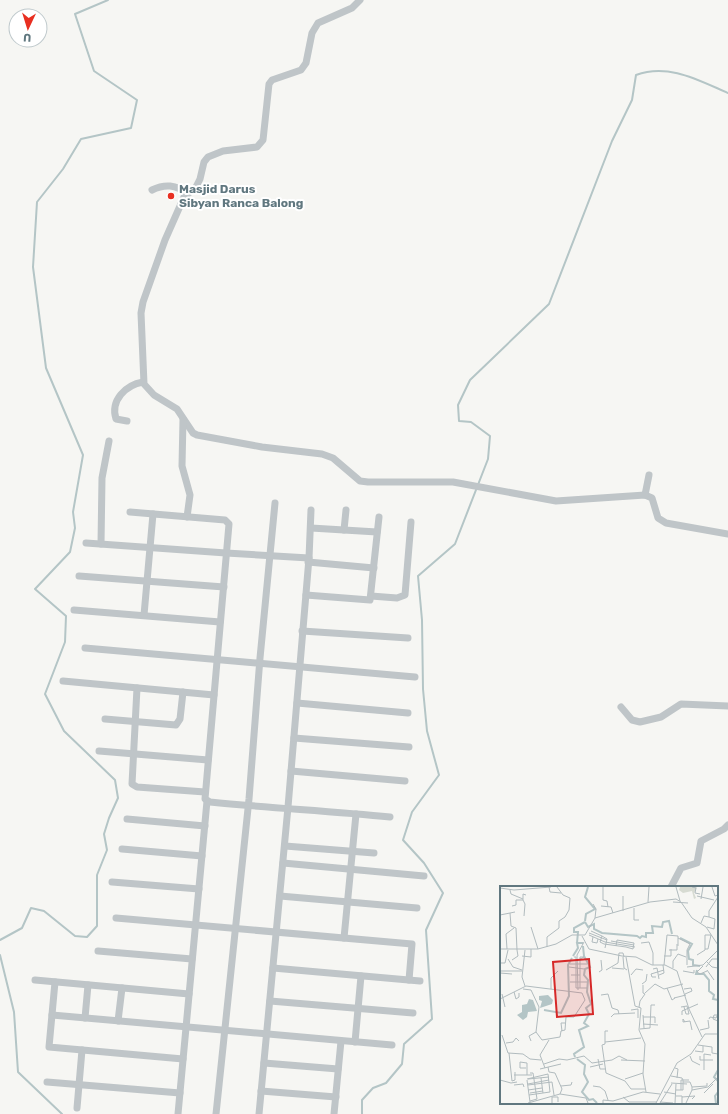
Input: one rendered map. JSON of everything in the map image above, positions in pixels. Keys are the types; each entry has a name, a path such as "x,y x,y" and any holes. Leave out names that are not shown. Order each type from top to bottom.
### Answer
{"street":[{"path":"360,0 352,8 318,23 312,33 306,63 301,70 272,80 270,84 264,140 261,145 257,147 223,151 208,157 201,166 200,179 196,187 186,194 165,240 143,302 141,313 143,382 146,388 154,395 177,409 193,433 197,435 328,456 360,481 377,483 453,482 556,502 645,495 652,498 658,518 666,523 728,534"},
{"path":"152,190 160,186 169,185 182,190 186,194"},
{"path":"127,422 116,419 115,415 118,397 130,386 143,382"},
{"path":"183,419 182,466 190,495 187,517"},
{"path":"101,544 102,478 109,441"},
{"path":"645,495 649,475"},
{"path":"216,1114 248,806 259,663 275,503"},
{"path":"259,1114 285,846 309,560 311,510"},
{"path":"344,530 346,510"},
{"path":"130,512 227,521 229,527 205,792 207,801 205,826 178,1114"},
{"path":"144,615 153,514"},
{"path":"306,595 370,600 372,596 379,517"},
{"path":"372,596 397,598 405,595 411,522"},
{"path":"311,528 378,532"},
{"path":"86,543 226,554 270,554 374,568"},
{"path":"80,576 224,587"},
{"path":"74,610 220,622"},
{"path":"302,630 408,638"},
{"path":"85,648 415,677"},
{"path":"63,681 214,695"},
{"path":"138,688 131,780 133,786 205,792"},
{"path":"105,719 178,724 180,719 183,692"},
{"path":"297,703 408,713"},
{"path":"621,707 632,720 640,722 661,717 682,704 728,706"},
{"path":"294,738 410,747"},
{"path":"99,750 208,760"},
{"path":"291,771 405,781"},
{"path":"207,801 248,806 288,807 390,817"},
{"path":"344,938 356,814"},
{"path":"127,819 205,826"},
{"path":"672,886 681,868 697,863 701,841 724,829 728,825"},
{"path":"285,846 374,853"},
{"path":"122,849 202,856"},
{"path":"283,864 424,876"},
{"path":"112,882 199,889"},
{"path":"280,896 417,908"},
{"path":"116,918 412,944 409,980"},
{"path":"98,951 192,959"},
{"path":"273,968 420,981"},
{"path":"355,1042 361,976"},
{"path":"35,980 189,994"},
{"path":"55,982 49,1047 183,1059"},
{"path":"85,1018 88,985"},
{"path":"118,1021 122,988"},
{"path":"270,1001 413,1013"},
{"path":"52,1015 392,1045"},
{"path":"334,1114 341,1041"},
{"path":"77,1108 82,1050"},
{"path":"264,1063 338,1069"},
{"path":"47,1082 180,1093"},
{"path":"261,1091 336,1097"}],"waterway":[{"path":"0,940 22,928 31,908 44,911 75,936 87,937 97,926 97,875 107,850 104,834 118,798 115,780 64,731 45,694 65,642 66,616 35,589 70,552 75,528 73,512 83,455 46,368 33,267 37,202 63,169 81,139 131,128 137,100 94,71 75,14 108,0"},
{"path":"362,1114 362,1100 373,1088 386,1083 402,1064 404,1044 432,1019 426,930 443,893 424,863 403,840 412,812 439,775 427,731 423,689 422,620 418,576 455,544 488,459 490,436 471,422 459,421 458,405 470,380 549,304 612,141 632,100 636,75 648,72 671,72 694,78 728,93"},
{"path":"0,955 14,1012 18,1072 62,1114"}],"place":[{"name":"Masjid Darus Sibyan Ranca Balong","path":"171,196"}]}
